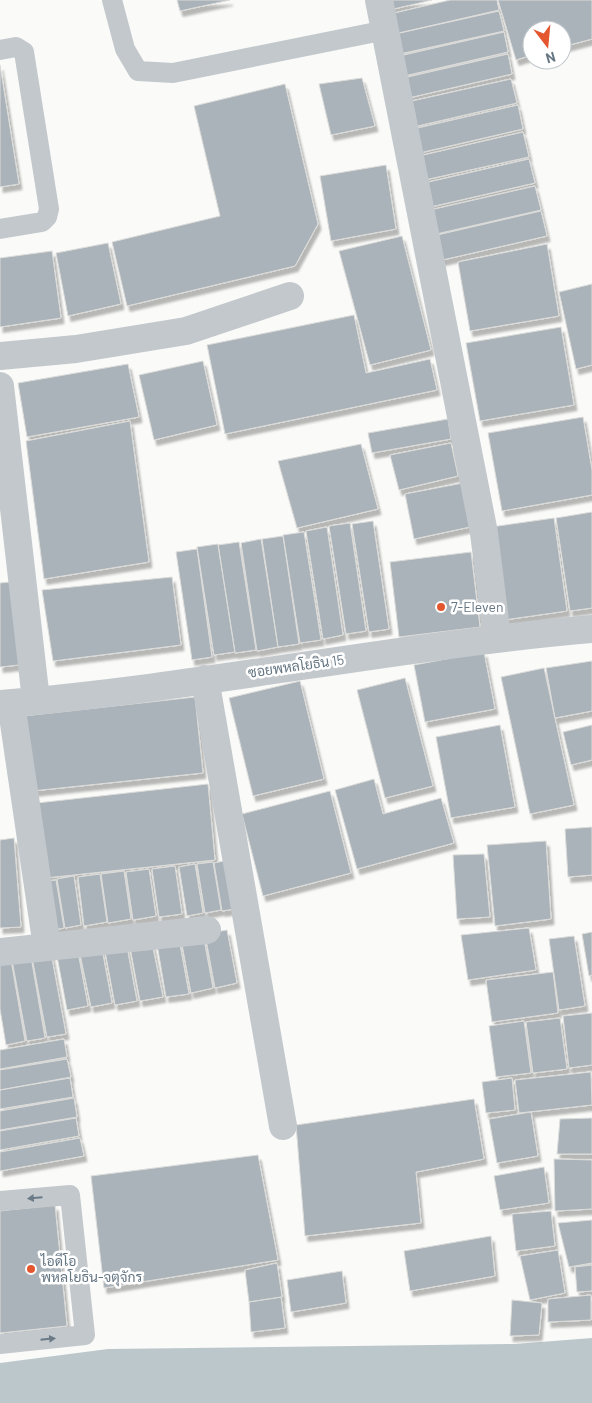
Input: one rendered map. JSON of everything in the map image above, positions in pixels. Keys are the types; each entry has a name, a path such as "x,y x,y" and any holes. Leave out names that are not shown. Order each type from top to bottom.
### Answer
{"street":[{"path":"379,0 484,534 497,637"},
{"path":"0,356 76,350 186,331 290,296"},
{"path":"0,386 10,564 15,702 47,947"},
{"name":"ซอยพหลโยธิน 15","path":"15,702 205,679 497,637 592,629"},
{"path":"205,679 283,1126"},
{"path":"0,952 207,930"}],"lane":[{"path":"112,0 125,49 138,71 173,74 386,30"},
{"path":"0,50 16,47 24,52 49,209 47,217 42,222 0,229"},
{"path":"0,1202 70,1195 85,1335 0,1344"}],"shaded area":[{"path":"592,1338 592,1403 0,1403 0,1363 108,1349 515,1344"}],"building":[{"path":"177,0 230,0 180,11"},
{"path":"383,0 432,0 385,11"},
{"path":"450,0 497,0 499,10 390,35 386,15"},
{"path":"498,0 592,0 592,39 572,44 572,20 522,20 522,58 516,60"},
{"path":"499,11 504,31 395,55 391,35"},
{"path":"504,32 508,52 400,77 395,57"},
{"path":"508,54 512,74 404,99 399,79"},
{"path":"0,65 19,184 0,187"},
{"path":"362,78 375,126 331,135 319,84"},
{"path":"511,79 517,103 409,128 403,103"},
{"path":"285,84 318,224 295,266 127,306 112,242 220,216 194,106"},
{"path":"518,105 523,129 415,154 409,130"},
{"path":"523,132 529,157 420,181 415,157"},
{"path":"529,159 535,183 426,208 420,184"},
{"path":"386,165 396,229 331,241 320,176"},
{"path":"535,186 541,210 432,235 426,211"},
{"path":"541,211 547,236 438,261 433,236"},
{"path":"402,236 431,350 370,365 339,251"},
{"path":"108,243 121,304 68,316 56,253"},
{"path":"547,244 559,316 470,331 458,262"},
{"path":"52,251 61,318 0,327 0,258"},
{"path":"592,284 592,365 576,369 559,292"},
{"path":"354,315 366,373 430,359 437,390 225,434 207,345"},
{"path":"561,327 574,405 480,421 466,343"},
{"path":"203,361 217,425 154,440 139,375"},
{"path":"128,364 139,417 27,437 18,383"},
{"path":"583,417 592,470 592,495 502,511 488,433"},
{"path":"448,419 451,439 372,453 368,433"},
{"path":"130,421 149,562 44,579 26,441"},
{"path":"451,443 458,476 399,490 390,455"},
{"path":"361,444 378,509 297,528 278,461"},
{"path":"463,483 470,527 414,539 405,494"},
{"path":"592,512 592,608 570,611 556,518"},
{"path":"554,518 567,611 504,620 491,527"},
{"path":"373,521 389,629 369,632 352,524"},
{"path":"350,523 366,631 346,634 329,526"},
{"path":"327,527 343,635 323,639 306,531"},
{"path":"304,532 321,640 300,643 283,535"},
{"path":"283,536 299,644 278,647 262,539"},
{"path":"261,539 278,647 257,651 241,543"},
{"path":"239,542 256,650 235,653 218,545"},
{"path":"218,544 235,652 214,655 197,547"},
{"path":"197,549 212,657 192,660 176,552"},
{"path":"471,552 480,627 399,637 390,562"},
{"path":"172,577 181,645 53,661 42,590"},
{"path":"20,581 28,664 0,667 0,583"},
{"path":"484,652 495,709 425,722 414,665"},
{"path":"592,661 592,711 555,718 546,668"},
{"path":"544,668 574,805 530,814 501,677"},
{"path":"405,678 433,786 385,798 357,690"},
{"path":"300,681 324,779 253,796 229,698"},
{"path":"195,697 203,773 32,791 24,716"},
{"path":"500,725 515,807 451,818 436,737"},
{"path":"592,725 592,760 571,765 563,732"},
{"path":"374,779 383,814 441,798 454,843 357,869 335,790"},
{"path":"208,784 215,860 45,878 37,803"},
{"path":"330,791 351,873 263,896 242,814"},
{"path":"592,827 592,875 568,877 565,829"},
{"path":"14,838 21,927 0,928 0,840"},
{"path":"546,841 551,919 495,926 487,845"},
{"path":"484,854 490,917 457,919 453,855"},
{"path":"234,859 241,908 222,911 214,863"},
{"path":"213,862 221,910 205,913 197,864"},
{"path":"195,864 203,913 187,916 179,867"},
{"path":"175,866 182,914 159,917 152,869"},
{"path":"149,869 156,916 133,920 126,872"},
{"path":"124,871 131,919 108,923 101,874"},
{"path":"100,874 107,922 84,926 78,877"},
{"path":"74,876 81,925 65,928 57,879"},
{"path":"56,880 64,928 48,931 40,882"},
{"path":"529,928 536,970 468,980 461,935"},
{"path":"227,930 237,983 215,988 205,934"},
{"path":"592,932 592,975 589,976 582,934"},
{"path":"203,934 213,988 191,993 181,939"},
{"path":"574,936 585,1006 559,1010 549,939"},
{"path":"179,939 189,994 166,997 157,944"},
{"path":"152,943 163,997 140,1001 130,947"},
{"path":"127,947 137,1001 115,1005 105,951"},
{"path":"102,949 112,1003 91,1007 80,954"},
{"path":"78,952 88,1006 67,1010 57,956"},
{"path":"51,953 66,1034 47,1037 32,957"},
{"path":"31,957 45,1038 27,1041 12,960"},
{"path":"11,960 25,1041 6,1045 0,1009 0,962"},
{"path":"553,972 558,1013 492,1022 486,980"},
{"path":"592,1013 592,1065 569,1068 563,1016"},
{"path":"560,1018 567,1069 533,1073 526,1022"},
{"path":"524,1021 531,1073 496,1077 489,1026"},
{"path":"64,1039 67,1057 0,1069 0,1050"},
{"path":"67,1059 71,1077 0,1090 0,1070"},
{"path":"591,1072 592,1105 519,1113 515,1080"},
{"path":"70,1078 73,1097 0,1109 0,1090"},
{"path":"512,1078 515,1110 486,1113 482,1082"},
{"path":"74,1098 77,1117 0,1130 0,1111"},
{"path":"474,1099 484,1159 416,1172 421,1223 305,1236 296,1125"},
{"path":"531,1112 538,1156 497,1163 489,1119"},
{"path":"76,1118 79,1136 0,1150 0,1131"},
{"path":"592,1118 592,1154 557,1154 560,1119"},
{"path":"80,1138 84,1156 0,1171 0,1152"},
{"path":"258,1155 278,1260 104,1288 91,1176"},
{"path":"554,1159 592,1160 592,1209 555,1211"},
{"path":"544,1167 549,1203 500,1210 494,1176"},
{"name":"ไอดีโอ พหลโยธิน-จตุจักร","path":"55,1205 67,1326 0,1333 0,1211"},
{"path":"551,1211 555,1246 516,1251 512,1214"},
{"path":"592,1220 592,1263 569,1267 558,1223"},
{"path":"491,1236 495,1276 410,1291 404,1251"},
{"path":"558,1250 565,1293 530,1300 520,1256"},
{"path":"277,1263 282,1297 249,1302 245,1270"},
{"path":"592,1265 592,1291 577,1292 575,1267"},
{"path":"342,1271 346,1303 291,1312 287,1280"},
{"path":"591,1295 591,1320 548,1322 548,1299"},
{"path":"281,1297 285,1328 251,1332 249,1302"},
{"path":"512,1300 542,1303 539,1335 510,1336"}],"place":[{"name":"7-Eleven","path":"441,607"},
{"name":"ไอดีโอ พหลโยธิน-จตุจักร","path":"31,1269"}]}
